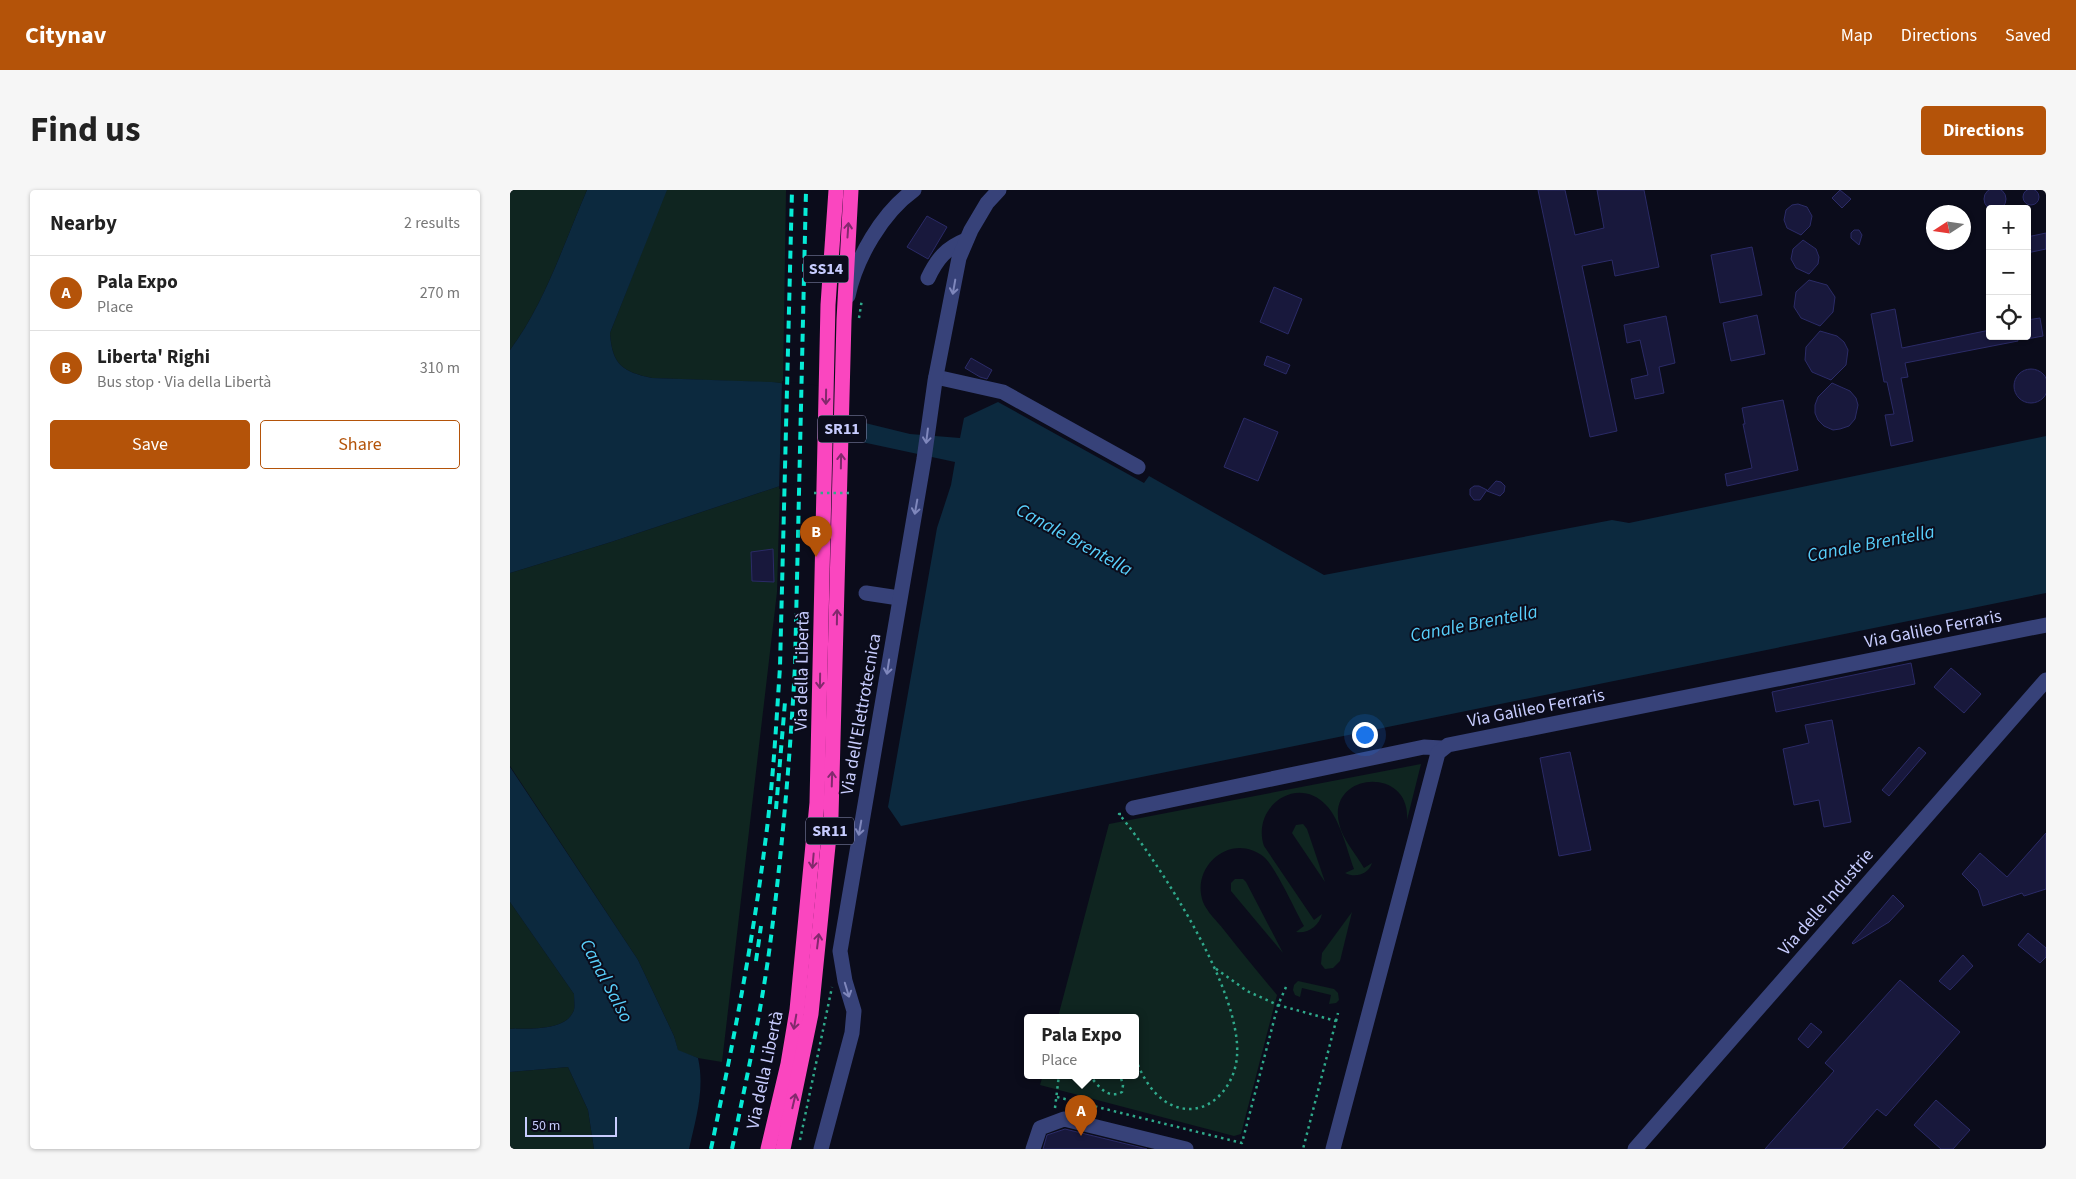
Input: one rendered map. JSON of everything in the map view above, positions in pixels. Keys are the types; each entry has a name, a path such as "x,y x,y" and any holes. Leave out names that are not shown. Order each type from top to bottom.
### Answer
{"highway":[{"name":"SS14","path":"826,190 828,348"},
{"name":"Via della Libertà","path":"768,1149 788,1064 797,1010 817,803 830,260 836,190"},
{"name":"Via della Libertà","path":"783,1149 811,1014 831,816 843,348 851,321 851,190"}],"street":[{"path":"851,321 849,293 866,249 894,208 914,190"},
{"path":"999,190 987,203 966,240 959,258 936,377 1003,392 1138,467"},
{"path":"928,278 935,263 942,254 966,240"},
{"name":"Via dell'Elettrotecnica","path":"821,1149 852,1033 854,1011 845,981 840,951 924,459 936,377"},
{"path":"866,593 900,598"},
{"name":"Via Galileo Ferraris","path":"1129,815 1424,746 1441,748 1458,743 2046,625"},
{"name":"Via delle Industrie","path":"1635,1149 2046,680"},
{"path":"1333,1149 1438,753 1441,748"},
{"path":"1033,1149 1040,1128 1064,1119 1186,1149"}],"path":[{"path":"851,321 862,295"},
{"path":"849,488 854,489 854,498"},
{"path":"814,493 851,493"},
{"path":"1129,815 1214,967 1231,1011 1238,1045 1236,1067 1227,1088 1205,1106 1188,1108 1174,1106 1156,1093 1150,1086 1139,1065"},
{"path":"1214,967 1247,991 1278,1005 1336,1021"},
{"path":"1057,1097 1242,1143 1278,1005 1286,986"},
{"path":"1303,1149 1338,1013"},
{"path":"1053,1123 1059,1079"},
{"path":"1094,1079 1105,1092 1112,1094 1122,1092 1124,1085 1122,1079"}],"green space":[{"path":"510,190 587,190 544,293 534,313 510,350"},
{"path":"666,190 786,190 783,383 652,378 626,370 617,360 613,353 610,333"},
{"path":"780,486 777,592 722,1062 698,1058 678,1051 674,1036 638,960 510,766 510,573"},
{"path":"1421,764 1407,820 1405,802 1396,790 1384,783 1370,782 1356,785 1345,793 1339,806 1341,829 1346,841 1364,868 1372,863 1368,870 1361,874 1345,873 1354,869 1339,826 1326,805 1314,796 1302,793 1290,794 1279,799 1270,808 1264,819 1262,832 1264,846 1314,920 1322,914 1316,925 1305,932 1296,932 1304,926 1274,870 1264,857 1252,850 1239,848 1227,850 1208,865 1203,876 1201,889 1203,902 1277,995 1241,1134 1234,1136 1040,1085 1042,1079 1139,1079 1139,1014 1059,1014 1109,824"},
{"path":"1303,824 1307,829 1325,882 1292,833 1296,825"},
{"path":"1235,879 1243,879 1246,882 1283,953 1231,891 1231,883"},
{"path":"510,902 574,994 574,1010 570,1017 563,1022 546,1027 510,1029"},
{"path":"1352,912 1340,961 1333,968 1325,969 1321,964 1322,953"},
{"path":"1298,981 1334,989 1338,993 1339,1000 1336,1003 1329,1004 1331,995 1302,988 1300,997 1295,995 1294,985"},
{"path":"568,1067 588,1110 594,1149 510,1149 510,1072"}],"water":[{"name":"Canale Brentella","path":"587,190 667,190 610,333 613,353 626,370 652,378 772,382 821,388 857,421 910,434 960,438 964,418 998,402 1144,483 1149,476 1324,575 1612,520 1629,523 2046,436 2046,593 901,826 888,807 937,528 951,485 955,462 848,439 780,486 510,573 510,350 534,313 544,293"},
{"name":"Canal Salso","path":"510,767 638,960 674,1036 678,1050 698,1058 701,1081 700,1092 689,1149 594,1149 588,1110 568,1067 510,1072 510,1029 546,1027 563,1022 570,1017 574,1010 574,994 510,902"}],"pier":[{"path":"782,381 822,386 855,416 855,442 849,441 840,445 821,471 811,478 779,489"}],"building":[{"path":"1991,189 1999,189 2006,199 2003,205 1987,205 1985,203 1985,195"},
{"path":"2031,189 2038,194 2038,200 2031,205 2023,197"},
{"path":"1538,190 1565,190 1575,235 1604,228 1597,190 1644,190 1659,267 1615,276 1612,260 1582,266 1617,431 1590,437"},
{"path":"1840,190 1851,199 1842,208 1832,198"},
{"path":"1798,204 1807,207 1812,216 1810,226 1801,235 1787,228 1784,220 1786,210 1792,205"},
{"path":"927,216 947,227 928,259 907,247"},
{"path":"1854,230 1859,230 1862,235 1859,245 1851,238 1851,233"},
{"path":"2046,233 2046,249 2031,252 2031,236"},
{"path":"1803,240 1816,249 1819,257 1818,264 1809,274 1796,268 1791,259 1793,249"},
{"path":"1752,247 1762,295 1720,303 1711,255"},
{"path":"1809,280 1827,285 1835,297 1833,312 1820,326 1801,318 1794,307 1796,292"},
{"path":"1274,287 1302,299 1288,334 1260,322"},
{"path":"1895,309 1902,348 1986,331 1986,340 2018,341 1905,363 1908,377 1901,378 1913,441 1891,446 1885,415 1894,414 1887,382 1884,382 1871,314"},
{"path":"1757,315 1765,354 1731,361 1723,323"},
{"path":"1666,316 1675,363 1659,367 1664,393 1635,399 1631,379 1648,375 1640,340 1627,343 1624,325"},
{"path":"2040,318 2043,336 2031,338 2031,319"},
{"path":"1820,331 1837,336 1844,342 1848,350 1846,365 1831,380 1812,372 1805,360 1806,347"},
{"path":"1267,356 1290,365 1286,374 1264,365"},
{"path":"971,358 992,370 987,379 965,368"},
{"path":"2031,369 2043,374 2048,386 2043,398 2031,403 2019,398 2014,386 2019,374"},
{"path":"1832,383 1850,391 1856,398 1858,405 1855,419 1849,426 1833,430 1824,426 1818,420 1815,413 1818,397"},
{"path":"1783,400 1798,470 1727,486 1725,474 1752,468 1743,424 1745,424 1742,408"},
{"path":"1244,418 1278,432 1258,481 1224,467"},
{"path":"1496,481 1501,482 1505,486 1504,492 1500,496 1487,491"},
{"path":"1474,486 1487,490 1480,500 1474,500 1470,495 1470,489"},
{"path":"773,549 774,582 752,581 751,552"},
{"path":"1911,663 1915,684 1776,712 1772,692"},
{"path":"1951,668 1981,694 1964,713 1934,687"},
{"path":"1832,720 1851,822 1824,827 1819,800 1794,805 1783,749 1809,743 1805,725"},
{"path":"1919,747 1926,753 1889,796 1882,790"},
{"path":"1570,752 1591,850 1559,856 1540,758"},
{"path":"2046,833 2046,889 2024,896 2022,893 1983,906 1978,890 1962,874 1980,853 2007,877"},
{"path":"1893,895 1904,906 1889,922 1853,944 1852,943"},
{"path":"2028,933 2046,948 2046,957 2040,963 2018,945"},
{"path":"1963,955 1973,966 1950,990 1939,981"},
{"path":"1900,980 1960,1032 1886,1116 1877,1109 1842,1149 1765,1149 1834,1071 1825,1063"},
{"path":"1811,1023 1822,1032 1808,1048 1798,1039"},
{"path":"1936,1100 1970,1130 1953,1149 1941,1149 1914,1125"},
{"path":"1065,1129 1147,1149 1043,1149 1047,1135"}],"railway":[{"path":"711,1149 748,959 760,883 772,778 780,667 792,190"},
{"path":"732,1149 753,1047 770,945 788,771 795,666 806,190"},
{"path":"776,809 785,702"},
{"path":"756,961 761,926"}],"place":[{"name":"Liberta' Righi","path":"816,557"},
{"name":"Pala Expo","path":"1081,1136"}]}
